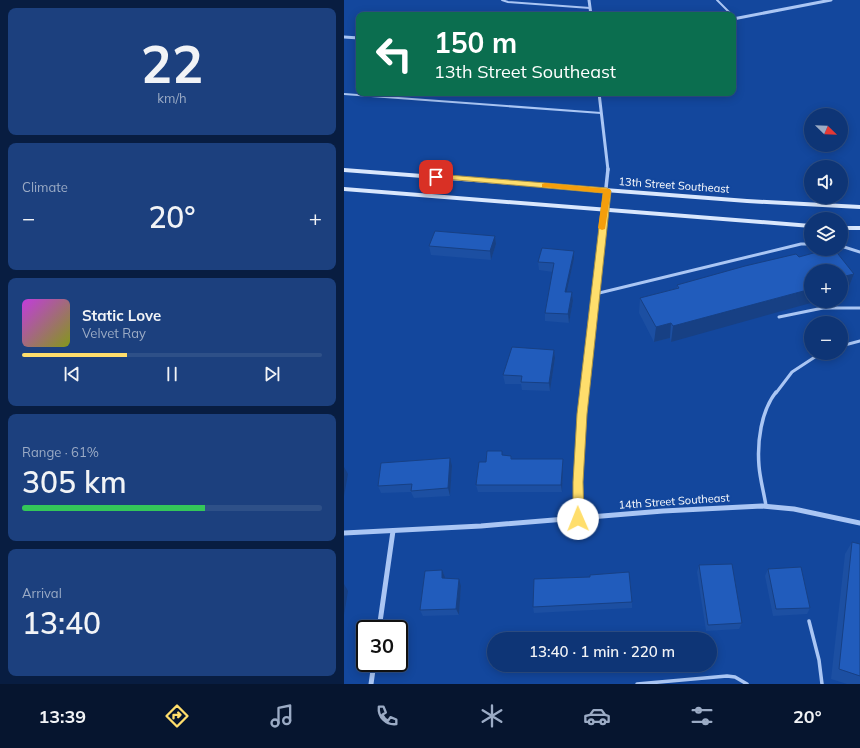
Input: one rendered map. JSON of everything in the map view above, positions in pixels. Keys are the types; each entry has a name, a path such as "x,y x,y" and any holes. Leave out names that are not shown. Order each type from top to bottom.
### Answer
{"main road":[{"name":"13th Street Southeast","path":"344,170 746,201 860,207"},
{"path":"344,189 804,225"},
{"path":"848,228 860,228"}],"street":[{"path":"589,0 591,12"},
{"path":"736,16 828,0"},
{"path":"344,37 356,38"},
{"path":"578,519 578,482 582,414 608,173 599,96"},
{"name":"14th Street Southeast","path":"344,533 578,519 663,511 766,506 794,509 860,523"},
{"path":"380,620 393,531"},
{"path":"371,684 373,672"}],"lane":[{"path":"502,0 508,2 590,8"},
{"path":"718,0 729,12"},
{"path":"344,94 356,95"},
{"path":"364,96 563,109 601,113"},
{"path":"595,294 765,252 804,244"},
{"path":"848,248 860,252"},
{"path":"779,317 823,308 860,308"},
{"path":"848,344 860,341"},
{"path":"766,506 759,466 760,434 770,400 792,372 810,360"},
{"path":"809,620 818,654 822,674 822,684"},
{"path":"637,684 727,676 735,677 747,684"}],"building":[{"path":"435,231 495,236 490,251 429,246"},
{"path":"542,248 574,251 565,292 572,292 568,314 545,313 554,263 538,262"},
{"path":"796,254 799,257 804,256 840,256 846,264 804,264 804,291 673,326 671,323 656,327 640,298 679,288 677,285 745,266"},
{"path":"848,266 854,274 848,275"},
{"path":"512,347 554,350 549,383 521,382 522,376 503,375"},
{"path":"487,451 502,451 502,455 511,456 511,459 563,459 561,485 476,485 479,462 486,462"},
{"path":"450,458 448,488 411,491 412,484 378,486 381,463"},
{"path":"852,542 860,544 860,676 839,669"},
{"path":"732,564 742,623 708,625 699,565"},
{"path":"801,567 810,608 776,609 768,569"},
{"path":"442,570 442,578 459,579 456,609 420,610 425,571"},
{"path":"629,572 632,602 533,607 534,579 590,577 590,575"}],"slow traffic":[{"path":"545,185 607,191 602,228"}],"route":[{"path":"436,177 561,186 607,191 582,414 578,482 578,519"}]}
